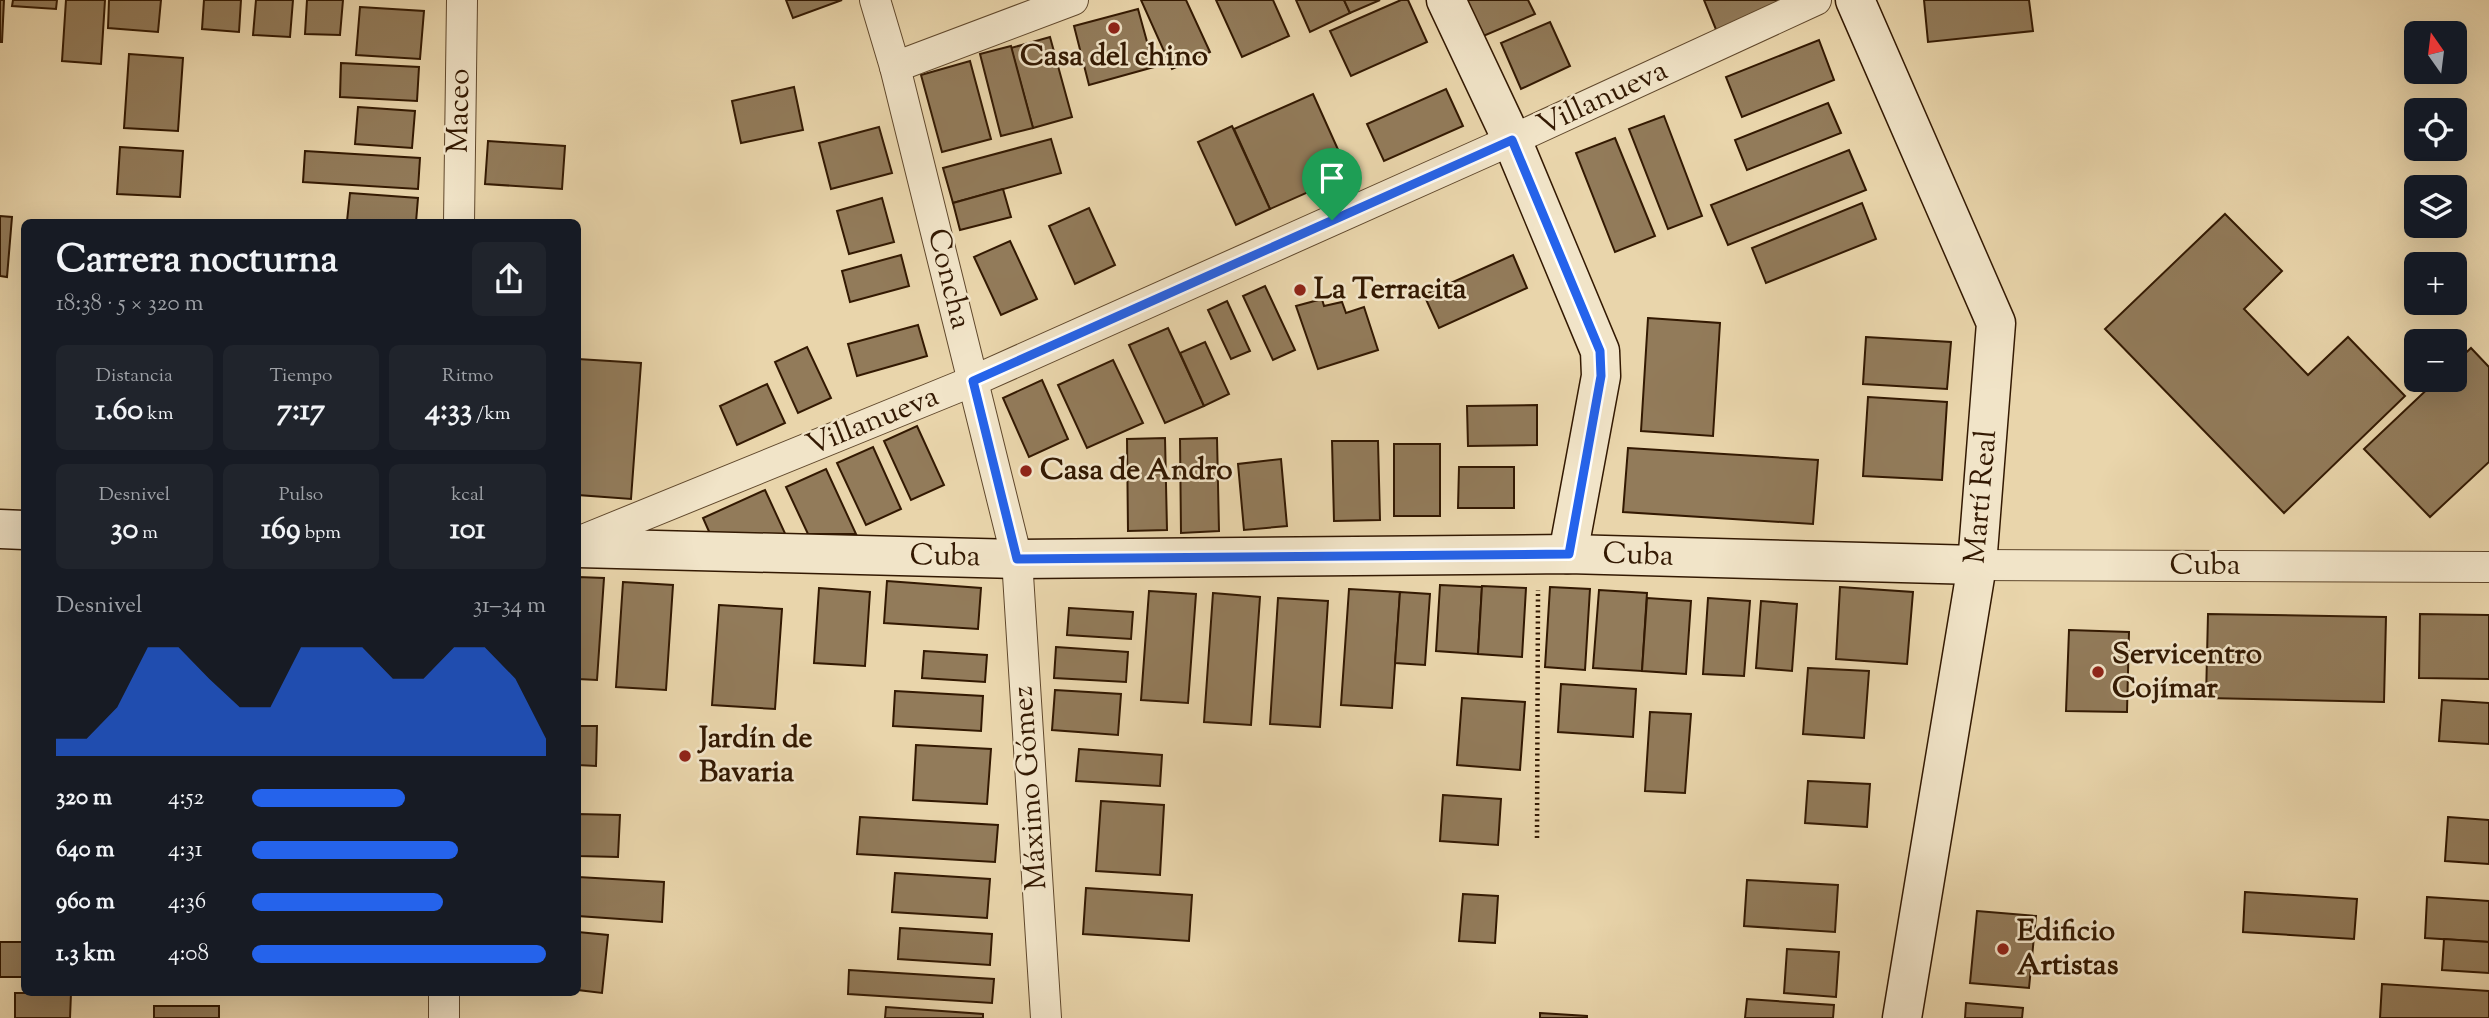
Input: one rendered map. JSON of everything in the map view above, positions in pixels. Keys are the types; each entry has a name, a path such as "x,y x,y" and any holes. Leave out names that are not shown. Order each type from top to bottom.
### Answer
{"main road":[{"path":"1446,0 1512,140 1600,351 1601,376 1553,554"},
{"name":"Martí Real","path":"1855,0 1996,324 1977,565 1902,1018"},
{"path":"0,529 21,530"},
{"name":"Cuba","path":"581,548 1017,559 1553,554 1977,565"}],"street":[{"name":"Maceo","path":"459,219 462,0"},
{"name":"Concha","path":"875,0 895,67 1017,559"},
{"path":"895,67 1073,0"},
{"name":"Villanueva","path":"581,540 973,381 1512,140 1816,0"},
{"name":"Máximo Gómez","path":"1017,559 1046,1018"},
{"name":"Cuba","path":"1977,565 2489,568"},
{"path":"443,1018 444,996"}],"path":[{"path":"1537,838 1553,554"}],"building":[{"path":"0,0 4,0 2,42 0,42"},
{"path":"13,0 57,0 56,9 12,6"},
{"path":"66,0 105,0 101,64 62,61"},
{"path":"109,0 161,0 158,32 108,28"},
{"path":"204,0 241,0 239,32 202,29"},
{"path":"256,0 293,0 290,37 253,35"},
{"path":"307,0 343,0 340,35 305,34"},
{"path":"786,0 842,0 793,18"},
{"path":"1141,0 1186,0 1210,52 1172,69"},
{"path":"1216,0 1273,0 1289,36 1242,57"},
{"path":"1296,0 1344,0 1350,13 1310,32"},
{"path":"1344,0 1380,0 1350,13"},
{"path":"1401,0 1408,0 1427,42 1351,76 1330,31"},
{"path":"1465,0 1528,0 1535,14 1481,37"},
{"path":"1704,0 1798,0 1717,32"},
{"path":"1924,0 2029,0 2033,31 1928,42"},
{"path":"360,7 424,11 420,59 356,55"},
{"path":"1138,9 1154,67 1089,85 1074,26"},
{"path":"1550,22 1570,66 1521,89 1501,43"},
{"path":"1050,37 1072,117 1033,128 1011,48"},
{"path":"1819,40 1834,80 1742,117 1726,77"},
{"path":"1011,46 1033,128 1001,136 980,54"},
{"path":"129,54 183,58 178,131 124,128"},
{"path":"970,61 991,139 942,152 921,75"},
{"path":"341,63 419,67 417,101 340,97"},
{"path":"794,87 803,130 741,143 732,101"},
{"path":"1446,89 1463,126 1384,161 1367,124"},
{"path":"1313,94 1349,174 1270,209 1234,129"},
{"path":"1828,103 1841,133 1747,170 1735,140"},
{"path":"358,107 415,111 412,148 355,144"},
{"path":"1664,116 1702,216 1668,229 1629,129"},
{"path":"1232,126 1270,209 1236,225 1198,142"},
{"path":"879,127 892,173 831,189 819,143"},
{"path":"1615,138 1655,236 1615,252 1576,153"},
{"path":"1051,139 1061,173 953,203 943,168"},
{"path":"488,141 565,146 562,189 485,184"},
{"path":"120,147 183,151 180,197 117,194"},
{"path":"1849,150 1866,190 1728,245 1711,205"},
{"path":"305,151 420,158 418,189 303,182"},
{"path":"1003,189 1011,217 960,230 953,203"},
{"path":"350,193 418,198 416,219 347,219"},
{"path":"882,198 894,242 849,254 837,211"},
{"path":"1862,203 1876,239 1766,283 1752,248"},
{"path":"1089,208 1115,265 1075,284 1049,226"},
{"path":"2225,214 2282,271 2244,309 2308,375 2348,337 2405,396 2284,513 2105,329"},
{"path":"0,216 12,217 7,277 0,276"},
{"path":"1010,241 1037,299 1001,315 974,257"},
{"path":"901,255 909,286 850,302 842,271"},
{"path":"1513,255 1527,288 1439,328 1424,295"},
{"path":"1265,286 1295,350 1273,360 1243,296"},
{"path":"1322,299 1324,306 1342,302 1346,313 1364,307 1378,350 1318,369 1296,306"},
{"path":"1227,301 1250,351 1231,359 1208,310"},
{"path":"1648,318 1720,323 1713,436 1641,431"},
{"path":"918,325 927,356 857,376 848,344"},
{"path":"1168,328 1204,406 1165,423 1129,345"},
{"path":"1866,337 1951,342 1947,389 1863,384"},
{"path":"1205,342 1229,394 1204,406 1180,353"},
{"path":"807,347 831,398 798,413 775,362"},
{"path":"2471,348 2489,367 2489,462 2430,517 2364,449 2424,392 2467,392 2467,352"},
{"path":"581,359 641,363 631,499 581,495"},
{"path":"1113,360 1143,423 1087,448 1058,385"},
{"path":"1042,380 1068,439 1029,457 1003,398"},
{"path":"767,384 785,423 737,445 720,406"},
{"path":"1868,397 1947,402 1942,480 1863,476"},
{"path":"1537,405 1537,445 1468,446 1467,406"},
{"path":"917,426 944,485 911,500 884,441"},
{"path":"1165,438 1167,530 1128,531 1127,439"},
{"path":"1217,438 1219,531 1181,533 1180,439"},
{"path":"1332,441 1378,441 1380,520 1334,521"},
{"path":"1394,444 1440,444 1440,516 1394,516"},
{"path":"873,447 901,509 866,525 837,463"},
{"path":"1628,448 1818,460 1813,524 1623,512"},
{"path":"1281,459 1287,526 1244,530 1238,464"},
{"path":"1459,467 1514,467 1514,508 1458,508"},
{"path":"826,469 856,534 808,534 786,487"},
{"path":"765,490 789,542 711,536 703,518"},
{"path":"581,577 604,578 597,680 581,679"},
{"path":"887,581 981,588 978,629 884,623"},
{"path":"623,582 673,585 666,690 616,687"},
{"path":"1440,585 1482,587 1478,654 1436,651"},
{"path":"1482,586 1526,588 1522,657 1478,654"},
{"path":"1550,587 1590,589 1585,670 1545,667"},
{"path":"1840,587 1913,592 1907,664 1836,659"},
{"path":"819,588 870,592 865,666 814,663"},
{"path":"1349,589 1400,592 1392,708 1341,705"},
{"path":"1599,590 1647,593 1642,671 1593,668"},
{"path":"1149,591 1196,594 1188,703 1141,700"},
{"path":"1400,592 1430,594 1425,665 1395,663"},
{"path":"1213,593 1260,597 1251,725 1204,722"},
{"path":"1278,598 1328,601 1320,727 1270,724"},
{"path":"1647,598 1691,601 1686,674 1642,671"},
{"path":"1708,598 1750,601 1744,676 1703,674"},
{"path":"1761,601 1797,604 1792,671 1756,668"},
{"path":"719,605 782,609 775,709 712,705"},
{"path":"1069,608 1133,612 1131,639 1067,635"},
{"path":"2208,614 2386,617 2384,702 2206,698"},
{"path":"2420,614 2489,615 2489,679 2419,678"},
{"name":"Servicentro Cojímar","path":"2069,630 2129,632 2127,712 2066,711"},
{"path":"1056,647 1128,652 1126,682 1054,678"},
{"path":"924,651 987,655 985,682 922,678"},
{"path":"1808,668 1869,671 1864,738 1803,734"},
{"path":"1561,684 1636,689 1633,737 1558,732"},
{"path":"1055,690 1121,694 1118,735 1052,730"},
{"path":"895,691 983,696 981,731 893,726"},
{"path":"1462,698 1525,702 1520,770 1457,765"},
{"path":"2442,700 2489,703 2489,744 2439,741"},
{"path":"1650,712 1691,714 1685,793 1645,791"},
{"path":"581,726 597,726 596,766 581,765"},
{"path":"916,745 991,749 987,804 913,800"},
{"path":"1079,749 1162,755 1160,786 1076,781"},
{"path":"1808,781 1870,784 1867,827 1805,823"},
{"path":"1443,795 1501,799 1498,845 1440,841"},
{"path":"1101,801 1164,805 1160,875 1096,871"},
{"path":"581,814 620,815 618,857 581,856"},
{"path":"860,817 998,825 995,862 857,854"},
{"path":"2448,817 2489,820 2489,864 2445,861"},
{"path":"895,873 990,879 987,918 892,912"},
{"path":"581,877 664,882 662,922 581,916"},
{"path":"1747,880 1838,885 1835,932 1744,926"},
{"path":"1086,888 1192,895 1189,941 1083,934"},
{"path":"2245,892 2357,899 2354,939 2243,932"},
{"path":"1463,894 1498,896 1495,943 1459,941"},
{"path":"2427,897 2489,901 2489,942 2425,938"},
{"name":"Edificio Artistas","path":"1977,911 2036,916 2029,988 1970,983"},
{"path":"900,928 992,934 990,965 898,959"},
{"path":"581,932 608,935 602,993 581,990"},
{"path":"2444,939 2489,942 2489,973 2442,970"},
{"path":"0,942 21,942 21,977 0,977"},
{"path":"1787,949 1839,952 1836,997 1784,993"},
{"path":"849,970 994,979 992,1003 848,994"},
{"path":"2382,984 2489,991 2489,1018 2380,1018"},
{"path":"15,993 21,993 21,996 71,996 70,1018 15,1018"},
{"path":"1747,999 1834,1005 1833,1018 1745,1018"},
{"path":"1966,1003 2023,1008 2022,1018 1965,1018"},
{"path":"154,1006 219,1006 219,1018 154,1018"},
{"path":"886,1007 983,1014 983,1018 885,1018"},
{"path":"1540,1013 1587,1016 1587,1018 1540,1018"}],"place":[{"name":"Casa del chino","path":"1114,28"},
{"name":"La Terracita","path":"1300,290"},
{"name":"Casa de Andro","path":"1026,471"},
{"name":"Servicentro Cojímar","path":"2098,672"},
{"name":"Jardín de Bavaria","path":"685,756"},
{"name":"Edificio Artistas","path":"2003,949"}],"route":[{"path":"1512,140 1600,351 1601,376 1569,554 1017,559 973,381 1332,220 1512,140"}]}
